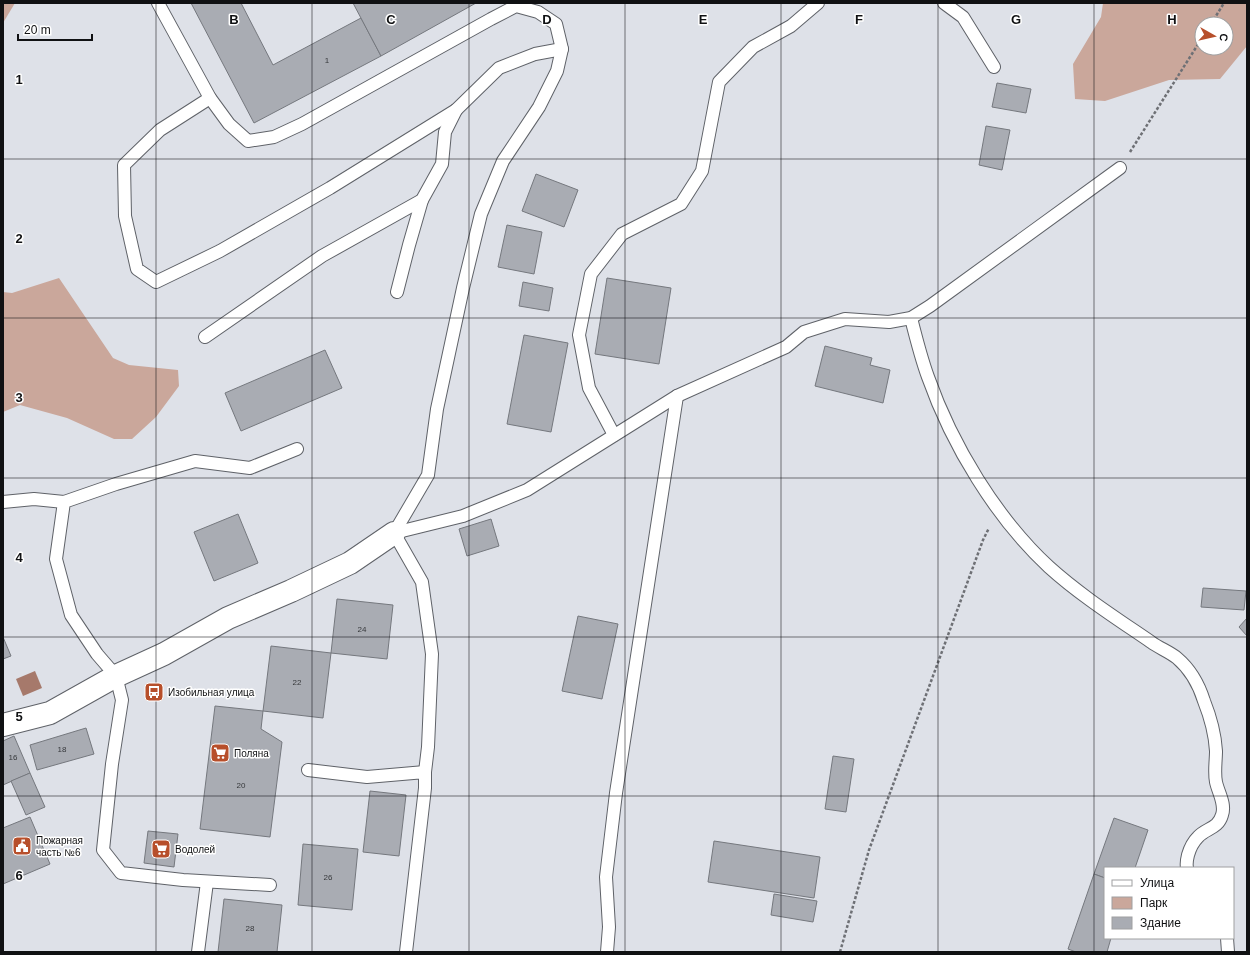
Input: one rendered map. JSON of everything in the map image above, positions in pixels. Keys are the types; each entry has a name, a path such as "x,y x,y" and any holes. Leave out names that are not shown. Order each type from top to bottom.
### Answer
{"street":[{"path":"3,725 50,713 116,676 164,654 228,618 291,591 350,563 394,533"}],"lane":[{"path":"158,3 210,98 229,124 248,141 274,137 302,124 516,6 538,12 556,24 562,49 557,71 539,107 502,161 480,214 437,409 428,476 394,533"},
{"path":"614,435 589,388 579,335 591,274 622,234 681,204 702,171 719,82 753,47 791,26 818,3"},
{"path":"944,3 963,17 994,67"},
{"path":"210,98 160,130 124,165 125,216 137,269 156,282 220,251 330,188 456,110 499,68 535,54 562,49"},
{"path":"397,292 422,200 442,164 446,132 456,110"},
{"path":"394,533 464,516 527,490 677,396 786,347 804,332 845,319 889,322 911,318 930,306 1120,168"},
{"path":"205,337 322,256 422,200"},
{"path":"911,318 928,376 938,402 956,441 998,509 1023,540 1048,566 1081,594 1161,649 1176,657 1188,669 1198,684 1211,723 1216,749 1216,782 1221,798 1223,814 1218,824 1198,835 1191,846 1186,864 1187,867"},
{"path":"607,952 608,927 606,877 616,793 677,396"},
{"path":"3,502 34,499 64,502 116,484 195,461 250,468 297,449"},
{"path":"64,502 56,558 71,615 97,654 116,676 122,700 112,764 103,850 121,873 207,882 270,885"},
{"path":"394,533 422,582 430,640 431,662 425,788 406,952"},
{"path":"308,770 367,777 425,772"},
{"path":"198,952 207,882"},
{"path":"1227,939 1228,952"}],"path":[{"path":"1216,16 1224,3"},
{"path":"1120,168 1194,51"},
{"path":"840,952 869,850 983,540 998,509"}],"green space":[{"path":"3,3 15,3 3,23"},
{"path":"1103,3 1247,3 1247,46 1220,79 1169,80 1105,101 1075,99 1073,64 1101,17"},
{"path":"59,278 113,358 129,365 178,370 179,386 156,417 132,439 114,439 67,418 20,405 3,412 3,292 12,293"}],"shaded area":[{"path":"35,671 42,688 23,696 16,679"}],"building":[{"path":"191,3 241,3 273,65 361,18 381,56 254,123"},
{"path":"353,3 476,3 381,56"},
{"path":"997,83 1031,89 1026,113 992,107"},
{"path":"986,126 1010,130 1002,170 979,165"},
{"path":"536,174 578,190 564,227 522,211"},
{"path":"507,225 542,232 534,274 498,267"},
{"path":"607,278 671,288 659,364 595,354"},
{"path":"523,282 553,288 549,311 519,306"},
{"path":"524,335 568,343 551,432 507,424"},
{"path":"825,346 872,358 870,365 890,370 883,403 815,386"},
{"path":"325,350 342,388 241,431 225,393"},
{"path":"238,514 258,563 214,581 194,532"},
{"path":"491,519 499,546 467,556 459,529"},
{"path":"1203,588 1246,591 1244,610 1201,607"},
{"path":"337,599 393,605 387,659 331,653"},
{"path":"578,616 618,624 602,699 562,691"},
{"path":"1247,618 1247,636 1239,627"},
{"path":"3,637 11,656 3,659"},
{"path":"271,646 331,653 323,718 263,711"},
{"path":"215,706 263,711 261,729 282,742 270,837 200,829"},
{"path":"86,728 94,754 37,770 30,745"},
{"path":"14,736 30,773 3,785 3,741"},
{"path":"833,756 854,759 846,812 825,809"},
{"path":"30,773 45,807 26,815 11,781"},
{"path":"370,791 406,795 399,856 363,852"},
{"name":"Пожарная часть №6","path":"30,817 50,864 3,884 3,828"},
{"path":"1114,818 1148,830 1135,867 1104,867 1104,878 1094,874"},
{"name":"Водолей","path":"148,831 178,834 174,867 144,863"},
{"path":"714,841 820,857 814,898 708,882"},
{"path":"303,844 358,849 352,910 298,905"},
{"path":"1094,874 1104,878 1104,939 1111,939 1107,952 1076,952 1068,949"},
{"path":"774,894 817,901 813,922 771,915"},
{"path":"224,899 282,905 277,952 218,952"}],"place":[{"name":"Изобильная улица","path":"154,692"},
{"name":"Поляна","path":"220,753"},
{"name":"Пожарная часть №6","path":"22,846"},
{"name":"Водолей","path":"161,849"}]}
